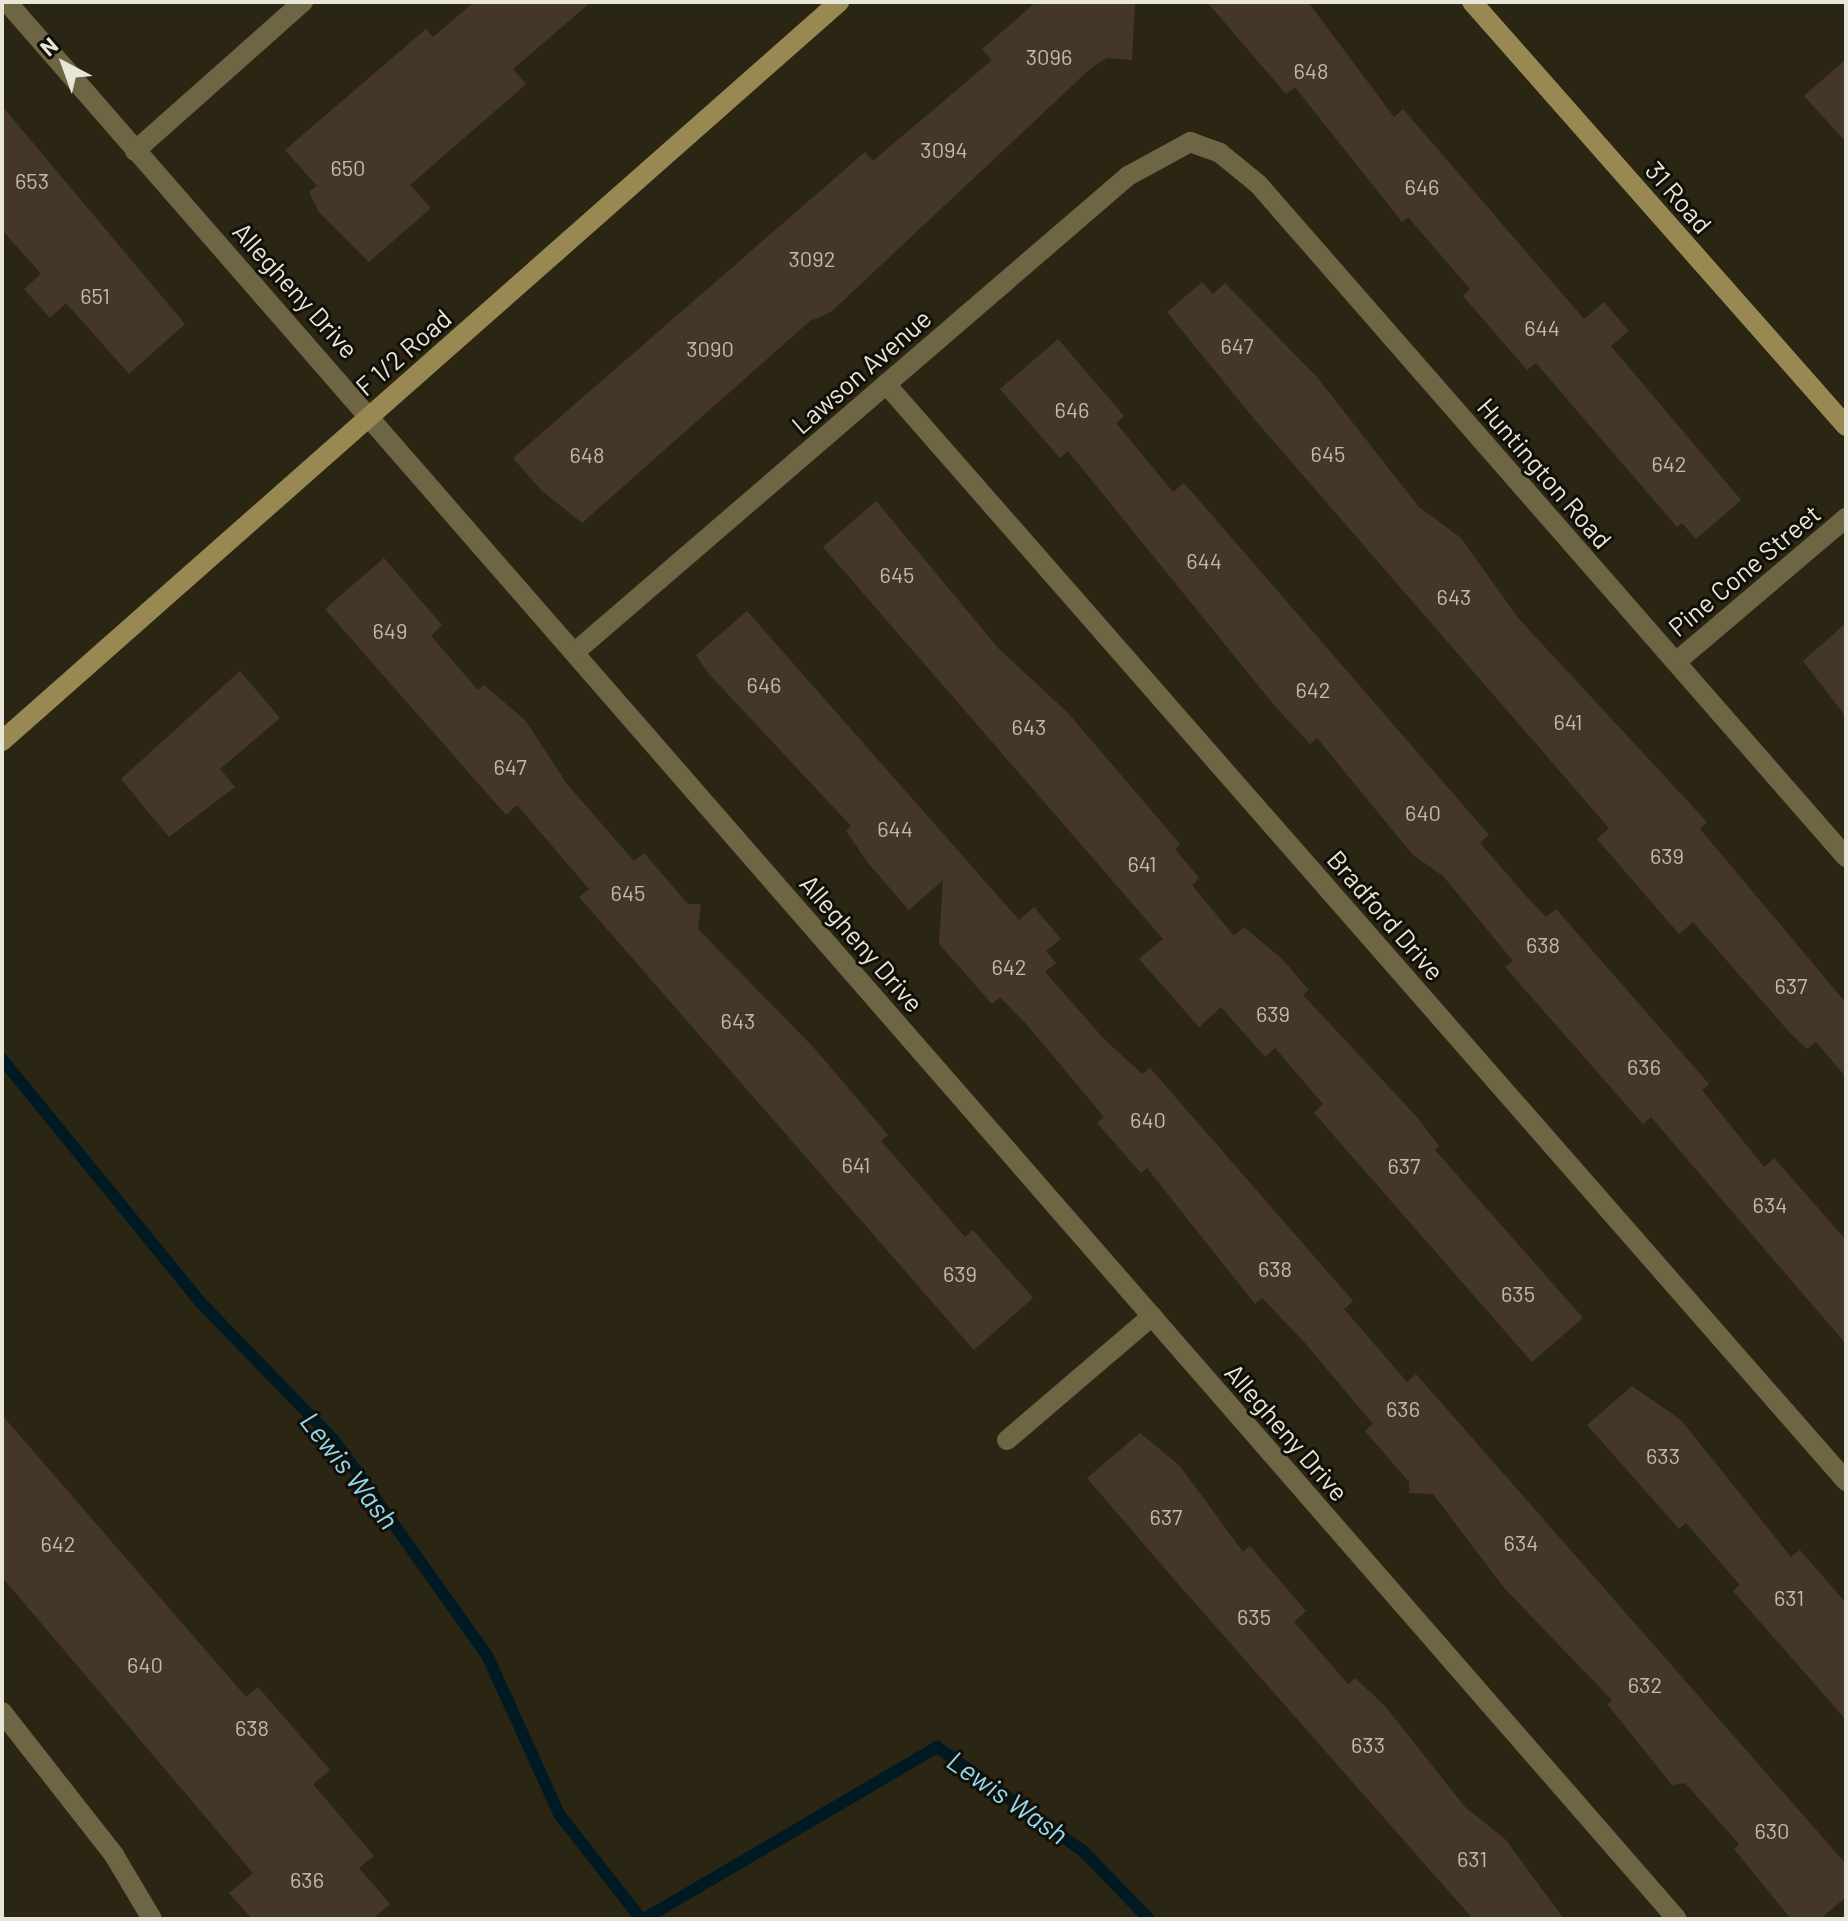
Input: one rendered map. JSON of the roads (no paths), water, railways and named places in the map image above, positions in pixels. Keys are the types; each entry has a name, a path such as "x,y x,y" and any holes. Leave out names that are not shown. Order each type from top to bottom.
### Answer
{"street":[{"name":"Allegheny Drive","path":"7,2 135,151 373,414 575,652 1677,1919"},
{"path":"135,151 303,2"},
{"name":"F 1/2 Road","path":"2,741 839,2"},
{"name":"31 Road","path":"1472,2 1846,426"},
{"name":"Lawson Avenue","path":"575,652 1128,176 1190,142"},
{"name":"Huntington Road","path":"1190,142 1220,153 1258,184 1846,857"},
{"name":"Bradford Drive","path":"886,384 1846,1481"},
{"name":"Pine Cone Street","path":"1676,662 1846,518"},
{"path":"1007,1440 1152,1316"},
{"path":"2,1712 114,1855 152,1919"}],"waterway":[{"name":"Lewis Wash","path":"2,1059 202,1304 334,1440 487,1655 559,1814 641,1919"},
{"name":"Lewis Wash","path":"644,1919 937,1747 1083,1851 1149,1919"}]}
